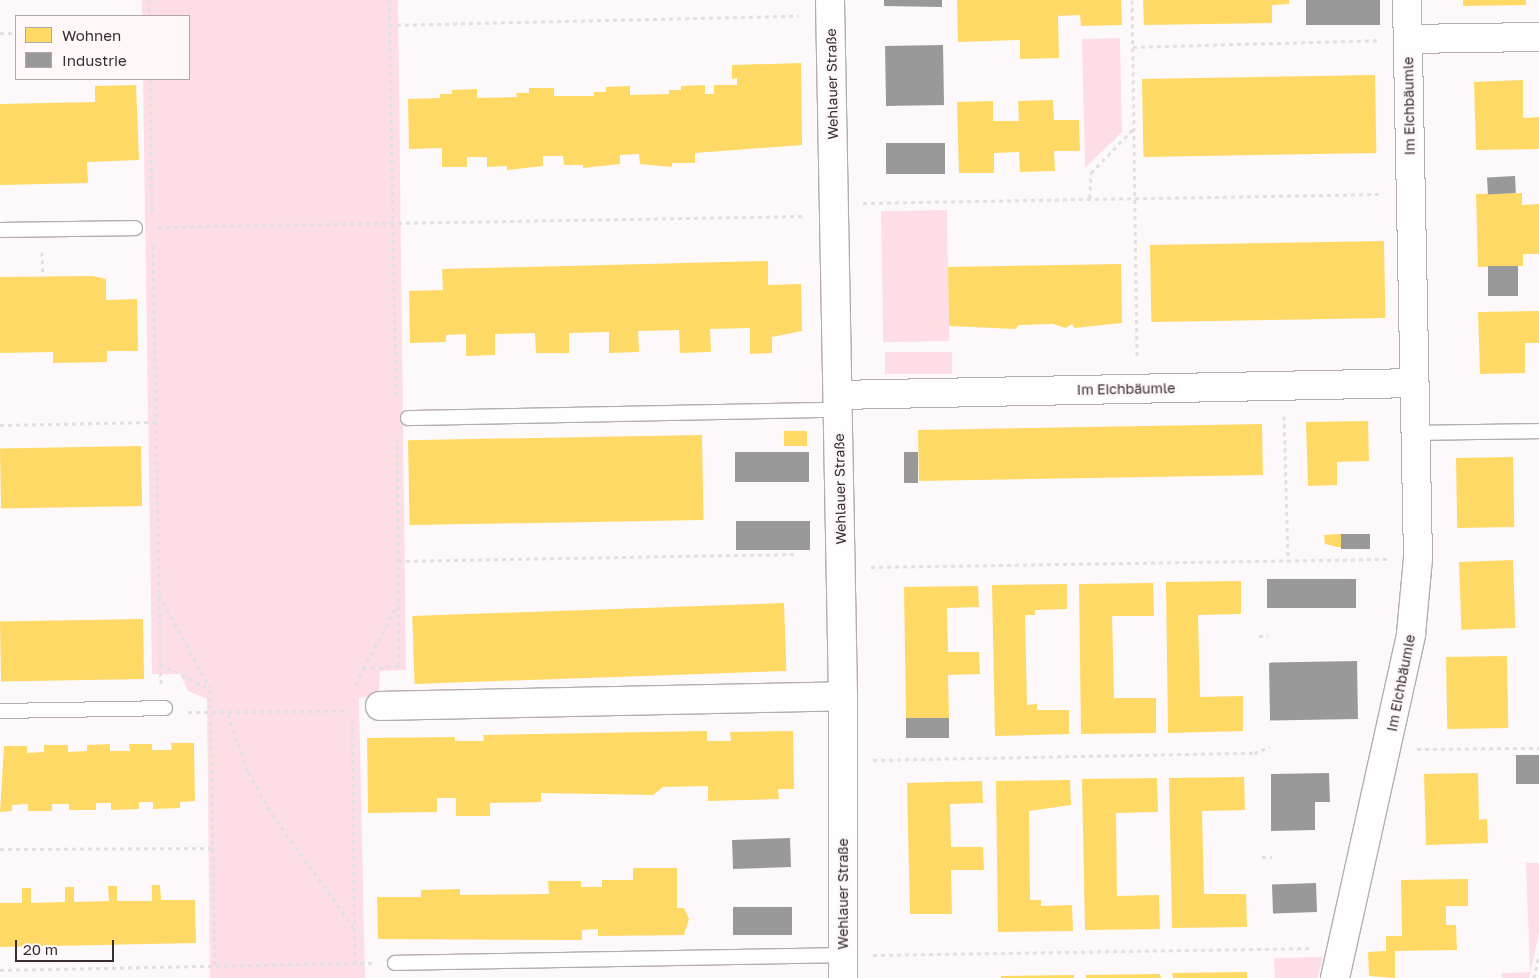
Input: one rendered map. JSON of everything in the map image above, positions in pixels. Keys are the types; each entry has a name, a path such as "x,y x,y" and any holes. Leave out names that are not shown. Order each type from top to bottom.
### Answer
{"street":[{"name":"Im Eichbäumle","path":"1335,978 1389,745 1411,634 1418,558 1408,0"},
{"name":"Wehlauer Straße","path":"830,8 843,696 843,967"},
{"name":"Im Eichbäumle","path":"1408,39 1539,37"},
{"name":"Im Eichbäumle","path":"838,402 1137,388 1414,382"},
{"path":"370,708 843,696"}],"lane":[{"path":"0,230 135,228"},
{"path":"408,418 838,402"},
{"path":"1415,433 1539,431"},
{"path":"0,712 165,708"},
{"path":"395,963 843,967"}],"path":[{"path":"148,0 149,15"},
{"path":"389,0 397,408"},
{"path":"1132,0 1137,388"},
{"path":"389,25 830,8"},
{"path":"0,34 15,33"},
{"path":"1133,47 1408,39"},
{"path":"150,80 160,672"},
{"path":"1090,198 1091,173 1134,128"},
{"path":"135,228 812,216 848,204 1090,198 1411,194"},
{"path":"1283,385 1288,560"},
{"path":"0,425 155,422"},
{"path":"363,669 399,666 397,428"},
{"path":"398,561 795,554"},
{"path":"841,568 1418,558"},
{"path":"158,593 210,689 215,966"},
{"path":"355,688 398,603"},
{"path":"1259,636 1268,636"},
{"path":"160,664 210,689"},
{"path":"351,704 355,964"},
{"path":"206,714 352,711 370,708"},
{"path":"228,714 248,772 272,814 354,929"},
{"path":"1389,745 1419,749 1539,748"},
{"path":"842,760 1254,753 1270,747"},
{"path":"0,849 213,848"},
{"path":"1262,858 1272,857"},
{"path":"843,967 1342,947"},
{"path":"1534,978 1539,954"},
{"path":"0,970 395,963"}],"shaded area":[{"path":"142,0 398,0 406,670 380,671 379,695 359,698 365,978 210,978 207,699 188,691 180,674 152,674 143,80 190,80 190,15 142,15"},
{"path":"1120,38 1122,132 1085,168 1082,39"},
{"path":"947,210 949,341 883,342 881,211"},
{"path":"885,352 952,352 952,374 885,374"},
{"path":"1526,863 1539,863 1539,934 1529,978 1502,978 1502,973 1530,972"},
{"path":"1323,957 1318,978 1275,978 1274,958"}],"building: Wohnen":[{"path":"957,0 1121,0 1122,25 1081,26 1080,15 1058,16 1059,58 1020,59 1020,40 958,42"},
{"path":"1143,0 1289,0 1289,4 1272,5 1272,23 1144,25"},
{"path":"1463,0 1526,0 1526,5 1463,6"},
{"path":"801,63 802,145 695,153 695,163 672,163 672,167 640,164 639,154 620,155 620,164 583,168 583,165 564,165 563,156 543,156 543,166 507,170 507,166 487,167 487,157 467,157 467,167 442,167 442,148 409,149 408,99 440,98 440,94 452,94 452,90 477,89 477,98 517,97 516,93 529,93 529,88 554,88 554,96 594,96 594,92 606,92 606,87 630,86 630,95 669,94 669,90 681,90 681,86 705,85 705,94 714,94 714,85 737,85 737,78 732,79 732,65"},
{"path":"1375,75 1376,153 1143,157 1142,79"},
{"path":"1523,80 1523,118 1539,117 1539,149 1476,150 1474,82"},
{"path":"136,85 139,160 87,162 88,183 0,185 0,104 95,102 95,86"},
{"path":"1053,100 1054,120 1079,120 1080,151 1054,151 1055,171 1020,172 1019,152 994,153 994,173 959,173 957,102 993,101 993,121 1019,121 1018,101"},
{"path":"1522,193 1522,205 1539,204 1539,254 1523,254 1523,266 1478,267 1476,194"},
{"path":"1384,241 1385,318 1151,322 1150,245"},
{"path":"768,261 768,285 801,284 802,331 772,337 772,353 750,354 750,328 710,329 711,352 680,353 679,330 638,331 639,352 609,353 609,332 569,333 569,353 536,353 535,333 495,334 495,355 466,356 466,334 446,335 446,342 410,343 409,291 443,290 442,269"},
{"path":"1121,264 1122,323 1074,328 1072,324 1066,328 1053,324 1018,325 1016,329 949,326 948,267"},
{"path":"92,276 106,279 106,300 137,299 138,351 107,351 107,362 53,363 53,352 0,353 0,277"},
{"path":"1539,311 1539,343 1525,343 1525,373 1480,374 1478,312"},
{"path":"1368,421 1369,461 1337,462 1337,485 1308,486 1306,422"},
{"path":"1262,424 1263,475 919,481 918,430"},
{"path":"784,431 807,431 807,446 784,446"},
{"path":"702,435 703,520 410,525 408,440"},
{"path":"141,446 142,506 1,508 0,448"},
{"path":"1513,457 1514,527 1457,528 1456,458"},
{"path":"1341,534 1342,548 1325,544 1324,535"},
{"path":"1513,560 1515,628 1461,630 1459,562"},
{"path":"1241,581 1241,614 1198,615 1200,697 1243,696 1243,731 1168,733 1166,582"},
{"path":"1153,583 1154,616 1112,616 1114,698 1156,698 1156,733 1081,734 1079,584"},
{"path":"1067,584 1067,609 1035,610 1035,615 1025,615 1027,705 1037,704 1037,710 1069,710 1069,734 995,736 992,585"},
{"path":"978,586 979,607 947,608 948,652 979,652 980,674 948,675 949,718 906,718 904,587"},
{"path":"784,603 786,671 415,684 412,616"},
{"path":"143,619 144,679 1,681 0,621"},
{"path":"1507,656 1508,728 1447,729 1446,657"},
{"path":"707,731 707,741 731,741 730,732 793,731 794,789 778,789 779,799 708,801 708,786 663,787 653,795 541,793 541,802 490,803 490,816 456,816 456,798 437,798 437,812 368,813 367,738 455,737 455,741 484,741 483,735"},
{"path":"171,743 194,743 195,801 180,802 180,808 153,809 153,802 139,802 139,809 111,810 111,803 96,803 96,810 69,810 69,804 52,804 52,811 28,811 28,804 12,805 12,811 0,812 4,746 27,746 27,753 44,752 44,745 68,745 68,752 87,751 87,745 110,744 110,751 130,751 129,744 152,744 152,750 172,750"},
{"path":"1478,773 1479,820 1487,819 1488,843 1426,845 1424,774"},
{"path":"1244,777 1245,810 1202,811 1204,894 1246,894 1247,927 1172,928 1169,778"},
{"path":"1157,778 1158,812 1116,813 1117,896 1159,895 1160,929 1085,930 1082,779"},
{"path":"1070,780 1071,805 1029,811 1030,900 1041,900 1041,906 1072,905 1073,931 998,932 996,781"},
{"path":"982,781 983,803 950,804 951,847 983,847 984,870 951,870 952,914 910,914 907,783"},
{"path":"633,868 677,868 677,908 684,908 689,919 684,935 598,936 598,929 582,930 582,940 378,939 377,897 421,897 421,890 460,889 460,895 549,894 548,881 581,881 581,887 602,887 602,880 633,880"},
{"path":"1468,879 1468,906 1446,906 1446,925 1456,925 1457,950 1395,951 1395,978 1369,976 1368,952 1386,951 1386,936 1402,936 1401,880"},
{"path":"152,885 160,885 161,900 195,900 196,943 0,947 0,903 22,903 22,888 31,888 31,903 65,902 65,887 74,887 74,902 109,901 108,886 117,886 117,901 152,901"},
{"path":"1247,972 1247,978 1173,978 1172,973"},
{"path":"1160,974 1161,978 1086,978 1086,975"},
{"path":"1074,975 1074,978 1001,978 1001,976"}],"building: Industrie":[{"path":"884,0 942,0 942,7 884,6"},
{"path":"1306,0 1380,0 1380,25 1306,25"},
{"path":"943,45 944,105 886,106 885,46"},
{"path":"886,143 945,143 945,174 886,174"},
{"path":"1515,176 1516,193 1488,194 1487,177"},
{"path":"1488,266 1518,266 1518,296 1488,296"},
{"path":"735,452 809,452 809,482 735,482"},
{"path":"904,452 918,452 918,483 904,483"},
{"path":"736,521 810,521 810,550 736,550"},
{"path":"1341,534 1370,534 1370,549 1341,549"},
{"path":"1267,579 1356,579 1356,608 1267,608"},
{"path":"1357,661 1358,719 1270,721 1269,663"},
{"path":"906,718 949,718 949,738 906,738"},
{"path":"1516,755 1539,755 1539,784 1516,784"},
{"path":"1329,773 1330,802 1315,802 1315,830 1271,831 1271,774"},
{"path":"790,838 791,867 733,869 732,840"},
{"path":"1316,883 1317,912 1273,914 1272,885"},
{"path":"733,907 792,907 792,935 733,935"}]}
